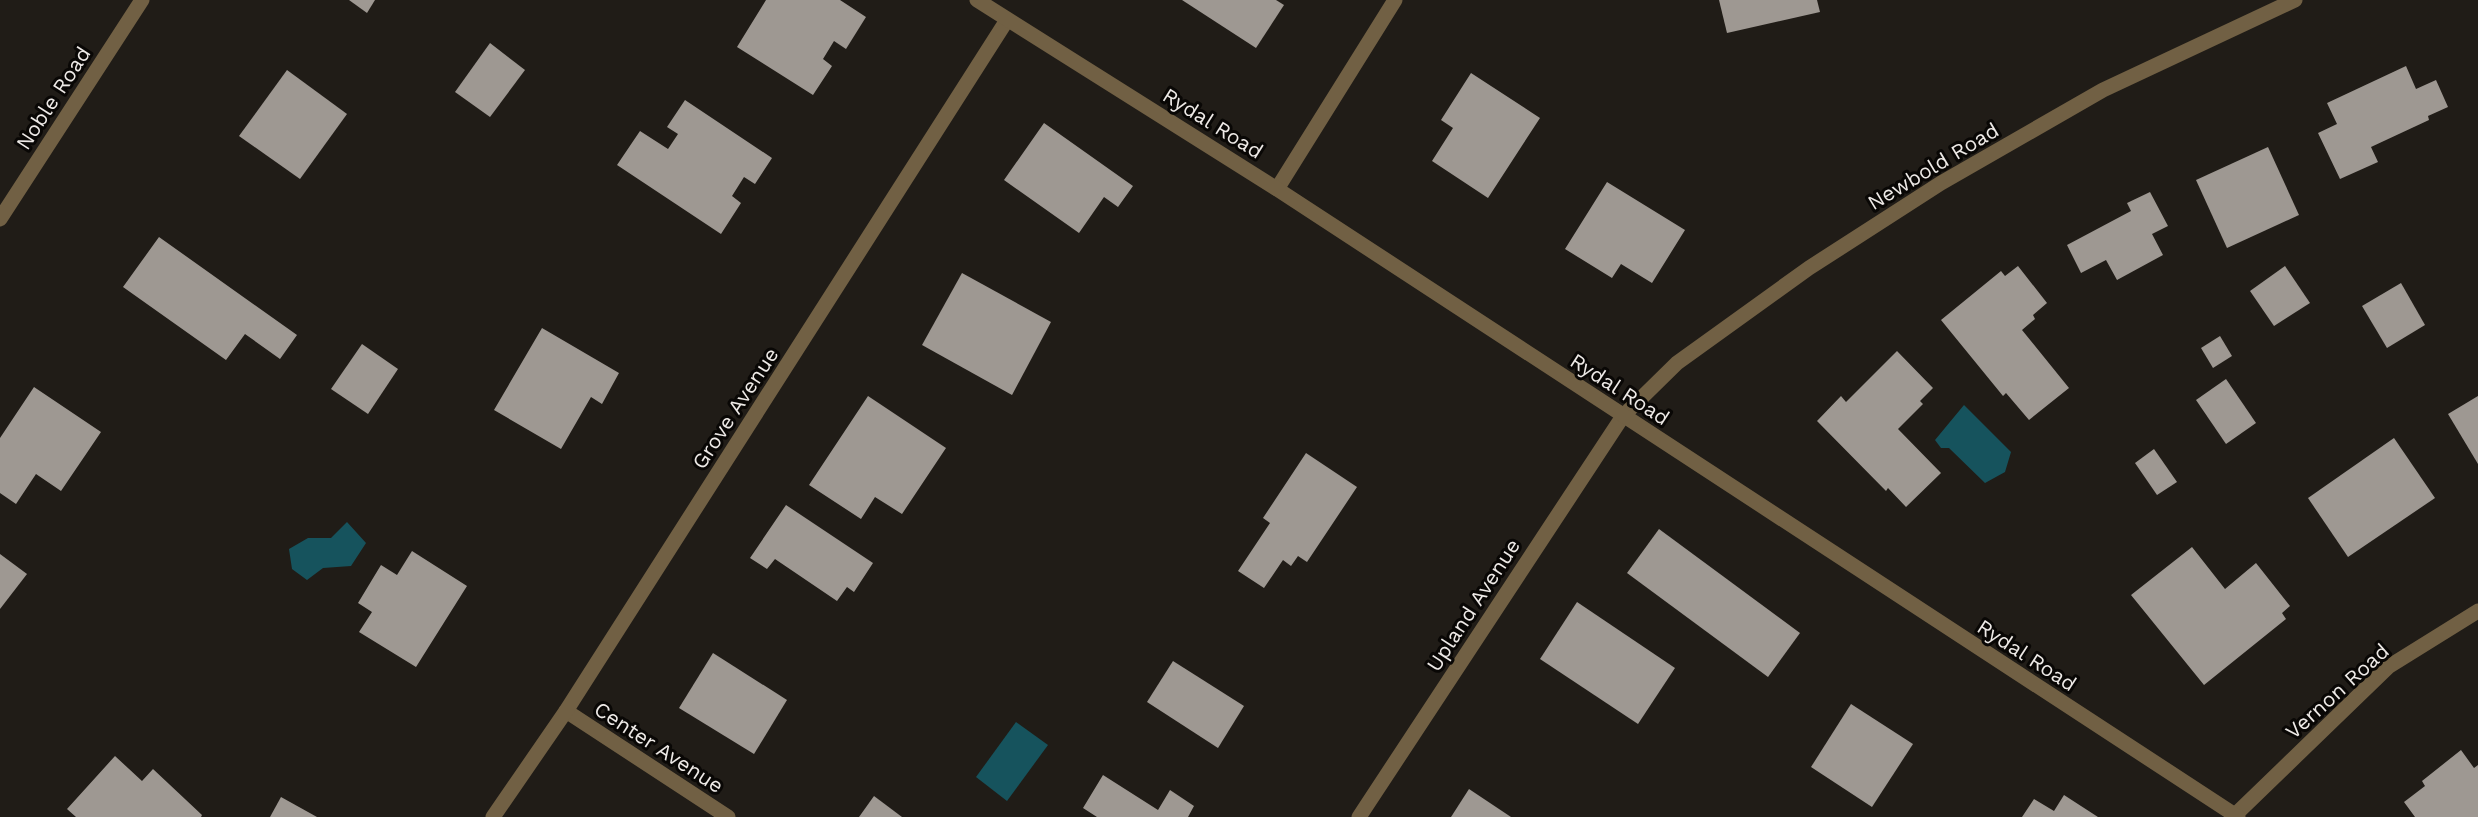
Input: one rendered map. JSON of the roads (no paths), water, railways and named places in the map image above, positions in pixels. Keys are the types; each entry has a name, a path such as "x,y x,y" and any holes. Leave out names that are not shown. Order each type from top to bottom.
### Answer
{"street":[{"name":"Noble Road","path":"0,219 142,0"},
{"name":"Rydal Road","path":"977,0 1277,189 2235,816"},
{"path":"1277,189 1395,0"},
{"name":"Newbold Road","path":"1623,416 1677,363 1809,268 1941,183 2103,90 2295,0"},
{"name":"Grove Avenue","path":"494,817 566,711 1007,20"},
{"name":"Upland Avenue","path":"1359,817 1623,416"},
{"name":"Vernon Road","path":"2235,816 2388,668 2478,612"},
{"name":"Center Avenue","path":"566,711 728,817"}],"water":[{"path":"1964,405 2011,452 2005,472 1985,483 1949,448 1941,448 1935,440"},
{"path":"347,522 366,543 351,566 323,568 307,580 292,569 289,549 308,538 331,538"},
{"path":"1016,722 1048,745 1007,801 976,777"}]}
